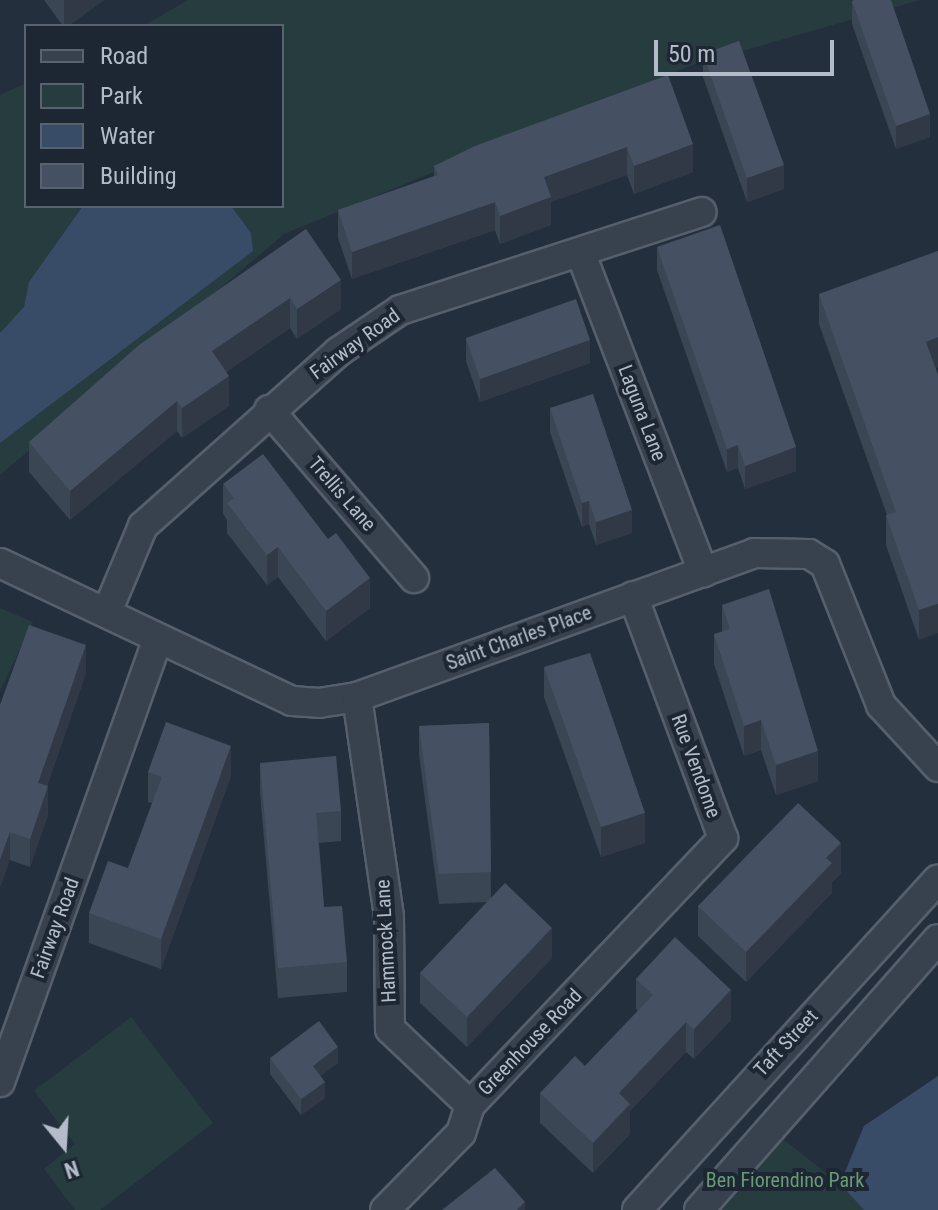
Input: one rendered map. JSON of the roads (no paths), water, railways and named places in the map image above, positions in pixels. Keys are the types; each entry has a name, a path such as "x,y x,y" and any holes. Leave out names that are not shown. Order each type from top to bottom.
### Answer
{"street":[{"name":"Fairway Road","path":"107,612 143,526 269,410 400,310 581,254 701,212"},
{"name":"Laguna Lane","path":"581,254 703,572"},
{"name":"Trellis Lane","path":"269,410 414,578"},
{"name":"Saint Charles Place","path":"0,563 292,701 357,697 769,550 809,554 825,564 870,685 938,767"},
{"name":"Rue Vendome","path":"633,596 723,838 653,915"},
{"name":"Fairway Road","path":"0,1082 158,639"},
{"name":"Hammock Lane","path":"357,697 389,917 390,1029 470,1105"},
{"name":"Taft Street","path":"637,1210 938,879"},
{"name":"Greenhouse Road","path":"385,1210 461,1133 470,1105 653,915"},
{"path":"699,1210 938,939"}],"water":[{"path":"82,208 232,208 251,233 253,251 0,443 0,333 24,307 29,282"},
{"path":"938,1076 938,1210 864,1210 840,1184 864,1126"}],"park label":[{"name":"Ben Fiorendino Park","path":"785,1180"}]}
